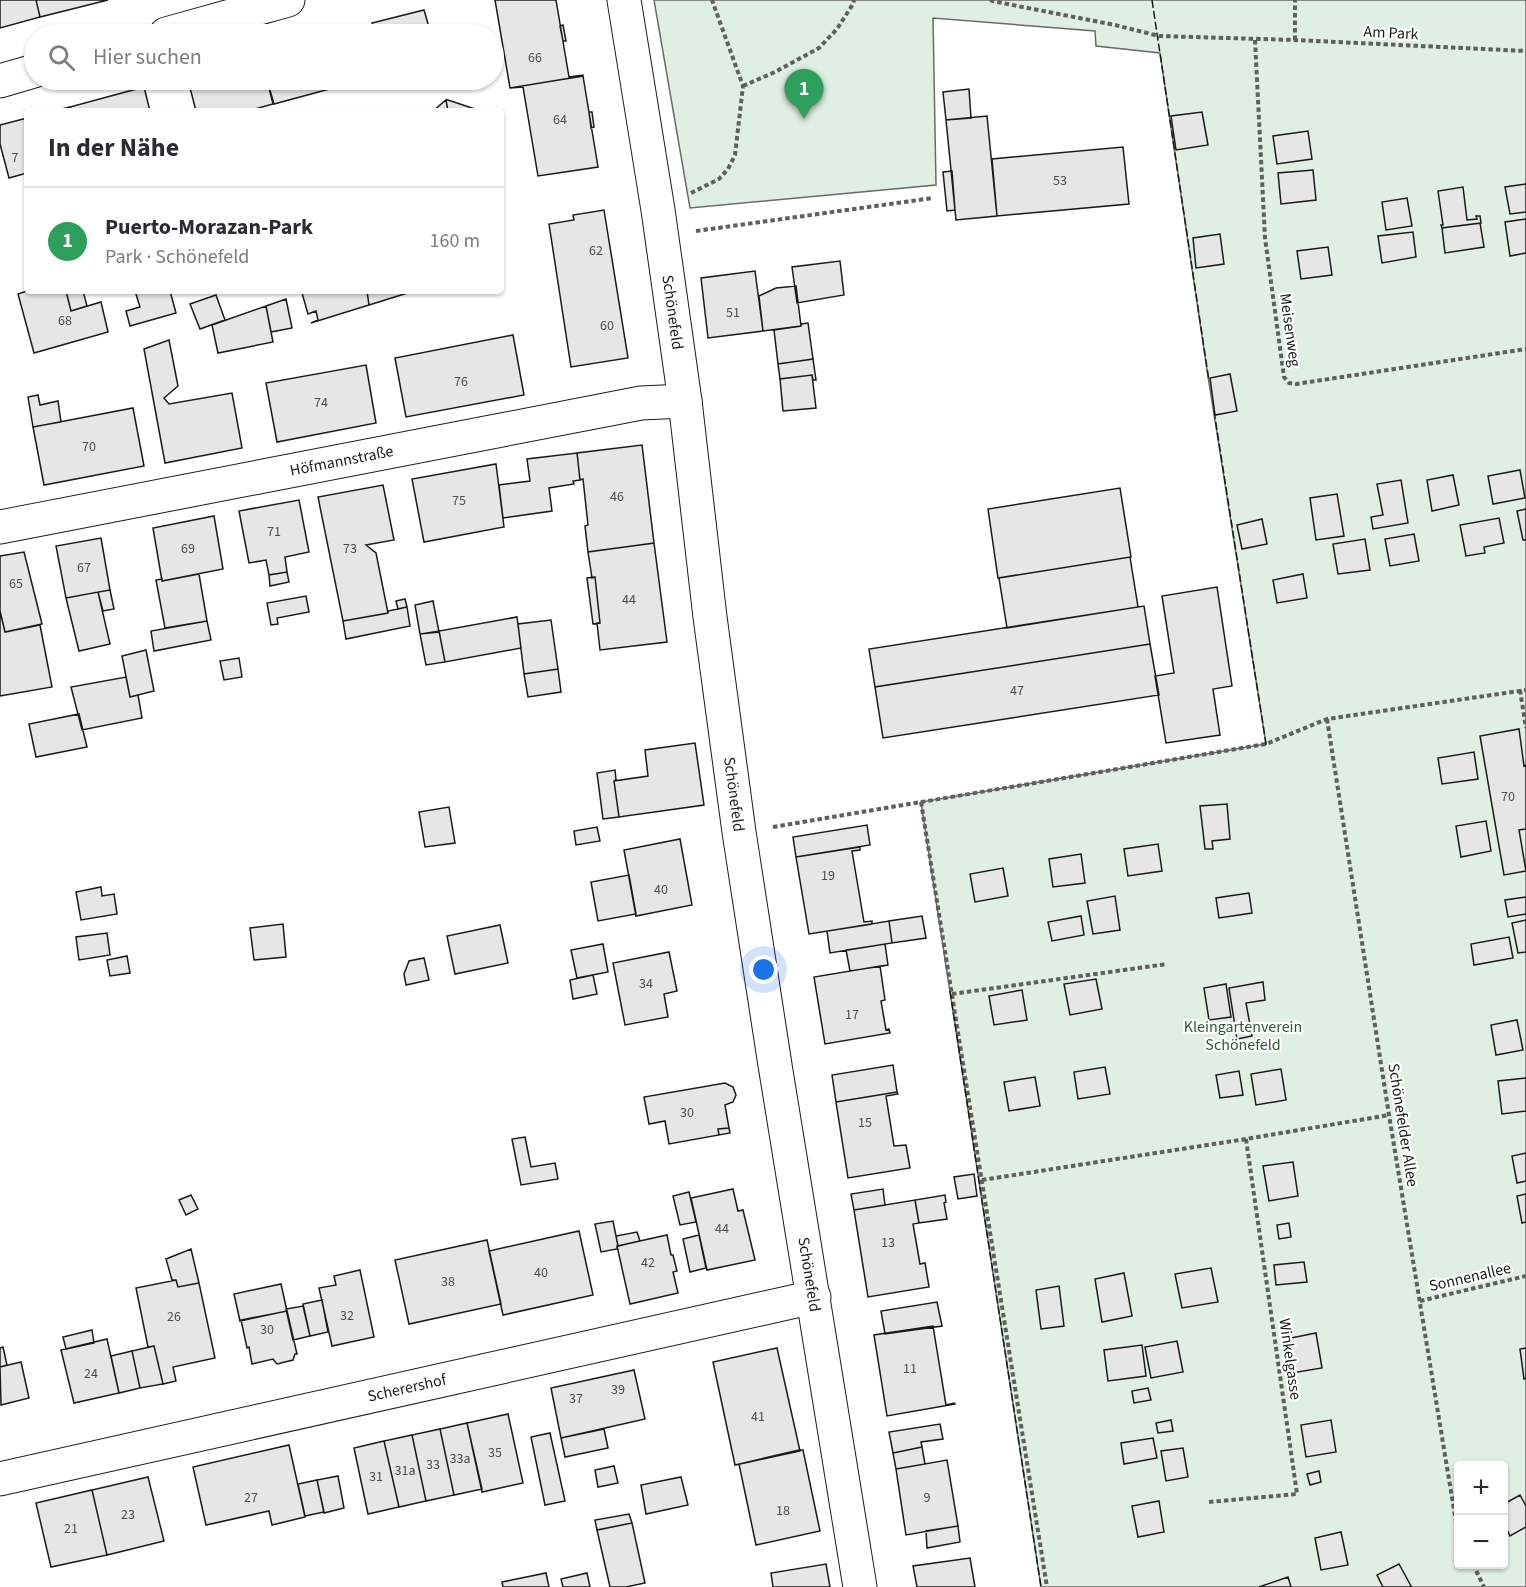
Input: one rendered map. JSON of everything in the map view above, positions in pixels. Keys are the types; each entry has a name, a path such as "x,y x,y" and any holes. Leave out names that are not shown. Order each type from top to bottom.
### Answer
{"street":[{"path":"202,24 288,0"},
{"name":"Schönefeld","path":"624,0 660,223 685,401 710,616 740,832 775,1065 860,1587"},
{"path":"0,81 24,75"},
{"name":"Höfmannstraße","path":"0,527 641,403 685,401"},
{"name":"Scherershof","path":"0,1479 814,1297"}],"path":[{"path":"660,223 719,178 728,169 735,154 743,86 712,0"},
{"path":"743,86 819,48 837,28 854,0"},
{"name":"Am Park","path":"990,0 1159,36 1526,51"},
{"path":"1295,0 1295,40"},
{"name":"Meisenweg","path":"1255,40 1265,238 1284,377 1296,384 1526,350"},
{"path":"660,223 933,198"},
{"path":"1520,690 1526,728"},
{"path":"740,832 1266,744 1327,719 1526,690"},
{"name":"Schönefelder Allee","path":"1327,719 1455,1515"},
{"path":"921,802 1047,1587"},
{"path":"952,994 1167,964"},
{"path":"982,1180 1246,1140 1389,1114"},
{"name":"Winkelgasse","path":"1209,1502 1297,1494 1246,1140"},
{"name":"Sonnenallee","path":"1420,1301 1526,1276"},
{"path":"1475,1569 1484,1587"}],"green space":[{"name":"Kleingartenverein Schönefeld","path":"654,0 1526,0 1526,1587 1041,1587 921,802 1266,744 1160,53 1096,46 1095,31 933,18 936,185 690,208"}],"building":[{"path":"0,0 36,0 40,17 0,28"},
{"path":"36,0 108,0 40,17"},
{"path":"495,0 556,0 569,77 583,76 510,88 504,53 504,24 499,24"},
{"path":"424,10 428,24 372,24"},
{"path":"563,25 566,41 563,41 560,26"},
{"path":"583,76 598,167 538,176 523,87 510,88"},
{"path":"969,89 971,118 946,120 943,92"},
{"path":"133,90 145,90 149,108 70,108"},
{"path":"191,90 270,90 273,104 259,108 195,108"},
{"path":"270,90 326,90 274,104"},
{"path":"446,100 447,108 437,108"},
{"path":"446,100 472,108 447,108"},
{"path":"589,112 592,112 594,127 591,128"},
{"path":"1202,112 1208,145 1176,150 1171,116"},
{"path":"987,116 997,216 956,220 946,120"},
{"path":"24,119 24,174 9,178 0,144 0,125"},
{"path":"1308,131 1312,159 1277,164 1273,136"},
{"path":"1123,147 1129,204 997,216 992,159"},
{"path":"1313,170 1316,200 1281,204 1278,173"},
{"path":"952,171 955,210 947,211 943,172"},
{"path":"1526,184 1526,212 1510,214 1505,187"},
{"path":"1463,187 1467,220 1477,219 1476,216 1480,216 1481,223 1442,228 1438,191"},
{"path":"1407,198 1412,226 1386,230 1382,202"},
{"path":"604,210 628,358 571,367 549,224 574,220 573,215"},
{"path":"1526,219 1526,253 1510,256 1505,222"},
{"path":"1480,223 1484,247 1445,253 1442,228"},
{"path":"1413,232 1416,257 1382,263 1378,236"},
{"path":"1220,234 1224,264 1196,268 1193,238"},
{"path":"1328,247 1332,275 1301,279 1297,251"},
{"path":"840,261 844,295 797,303 792,267"},
{"path":"755,271 763,331 708,338 701,278"},
{"path":"796,286 801,326 763,331 759,296 776,288"},
{"path":"24,292 24,294 67,294 71,311 101,302 108,332 34,353 18,294"},
{"path":"67,294 84,294 87,306 71,311"},
{"path":"136,294 171,294 176,313 130,326 126,311 140,307"},
{"path":"302,294 367,294 369,305 311,323 318,320 316,311 308,314"},
{"path":"367,294 404,294 369,305"},
{"path":"216,295 225,320 200,329 190,304"},
{"path":"286,299 292,328 271,332 266,306"},
{"path":"266,306 273,342 218,353 212,325"},
{"path":"808,323 813,359 778,364 774,330"},
{"path":"513,335 524,395 406,417 395,358"},
{"path":"169,340 178,386 164,398 169,404 232,393 242,448 165,463 144,349"},
{"path":"813,359 816,380 813,380 812,375 780,379 778,364"},
{"path":"366,365 376,423 277,442 266,383"},
{"path":"1230,374 1237,411 1215,415 1210,378"},
{"path":"812,375 816,408 783,411 780,379"},
{"path":"38,395 40,405 58,401 61,422 33,427 28,397"},
{"path":"133,408 144,466 44,485 33,427"},
{"path":"642,445 654,543 588,552 585,526 588,525 583,479 580,480 577,453"},
{"path":"577,453 580,480 573,481 574,484 549,488 552,511 503,518 499,485 530,481 527,459"},
{"path":"496,464 504,527 424,542 412,479"},
{"path":"1520,470 1525,498 1493,504 1488,476"},
{"path":"1453,475 1459,505 1432,511 1427,480"},
{"path":"1401,480 1408,523 1373,529 1371,517 1383,515 1377,484"},
{"path":"383,485 394,540 366,545 376,553 388,613 343,621 318,497"},
{"path":"1120,488 1131,557 998,578 988,509"},
{"path":"1337,494 1344,536 1316,540 1310,498"},
{"path":"299,500 309,552 285,557 287,572 269,575 266,560 249,563 239,511"},
{"path":"1526,509 1526,540 1523,540 1517,511"},
{"path":"214,516 223,569 162,581 153,528"},
{"path":"1499,518 1504,543 1484,547 1485,553 1466,556 1460,525"},
{"path":"1262,519 1267,544 1242,549 1237,525"},
{"path":"1414,534 1419,561 1390,566 1385,539"},
{"path":"101,538 110,590 66,598 56,546"},
{"path":"1365,539 1370,570 1338,574 1333,544"},
{"path":"654,543 667,642 600,650 597,623 600,623 595,577 592,578 588,552"},
{"path":"24,552 42,624 5,632 0,611 0,556"},
{"path":"1130,557 1138,607 1007,628 999,578"},
{"path":"287,572 289,582 270,586 269,575"},
{"path":"199,574 207,621 165,628 156,580 162,579 162,581"},
{"path":"1303,574 1307,598 1277,603 1273,580"},
{"path":"595,577 600,623 593,624 587,578"},
{"path":"1217,587 1232,686 1213,689 1220,735 1166,743 1155,676 1174,673 1162,596"},
{"path":"110,590 114,609 103,611 98,592"},
{"path":"98,592 110,644 79,651 66,598"},
{"path":"306,596 309,612 277,618 278,624 271,625 267,603"},
{"path":"405,599 407,607 398,609 396,601"},
{"path":"433,601 439,632 420,634 415,605"},
{"path":"1144,606 1150,644 875,687 869,649"},
{"path":"407,607 410,626 346,639 343,621 388,613 388,611"},
{"path":"0,611 5,632 40,625 52,687 0,696"},
{"path":"517,617 521,648 445,662 439,631"},
{"path":"551,620 558,669 524,674 518,624"},
{"path":"207,621 211,640 154,651 151,631"},
{"path":"439,631 445,662 426,665 420,634"},
{"path":"1150,644 1159,695 883,738 875,687"},
{"path":"146,650 154,691 130,697 122,656"},
{"path":"239,658 242,677 224,680 220,661"},
{"path":"558,669 561,692 528,697 524,674"},
{"path":"126,677 130,697 138,695 142,718 82,730 71,687"},
{"path":"79,714 87,747 36,757 29,724"},
{"path":"1519,729 1524,766 1526,765 1526,829 1519,830 1526,871 1504,875 1480,736"},
{"path":"695,743 704,805 619,817 614,781 648,776 645,750"},
{"path":"1474,752 1478,779 1442,784 1438,758"},
{"path":"615,770 616,780 614,781 619,817 603,819 597,773"},
{"path":"1227,804 1230,839 1212,841 1213,849 1205,849 1200,806"},
{"path":"449,807 455,843 425,847 419,812"},
{"path":"1486,821 1491,851 1461,857 1456,826"},
{"path":"867,825 870,845 796,857 793,837"},
{"path":"597,827 600,841 576,845 574,831"},
{"path":"680,839 692,905 636,916 624,850"},
{"path":"1158,844 1162,871 1128,876 1124,849"},
{"path":"860,847 860,850 852,851 864,922 872,921 872,924 809,934 796,857"},
{"path":"1081,854 1085,883 1053,887 1049,859"},
{"path":"1003,868 1008,896 975,902 970,874"},
{"path":"629,875 636,914 598,921 591,882"},
{"path":"101,887 102,896 114,894 117,914 81,920 76,892"},
{"path":"1249,893 1252,913 1219,918 1216,898"},
{"path":"1115,896 1120,930 1093,934 1087,901"},
{"path":"1526,897 1526,914 1508,917 1505,900"},
{"path":"922,916 926,938 892,943 889,921"},
{"path":"1081,916 1084,935 1052,941 1048,922"},
{"path":"1526,920 1526,952 1518,953 1512,923"},
{"path":"889,921 892,943 830,953 827,931"},
{"path":"283,924 286,957 254,960 250,928"},
{"path":"500,925 508,963 455,974 447,936"},
{"path":"107,933 110,955 79,960 76,937"},
{"path":"1509,937 1513,958 1474,965 1471,944"},
{"path":"603,944 608,972 577,978 571,950"},
{"path":"885,944 888,965 850,971 846,950"},
{"path":"669,952 677,991 664,994 668,1017 625,1025 613,963"},
{"path":"127,956 130,973 110,976 107,960"},
{"path":"424,958 429,980 406,985 404,974 409,961"},
{"path":"880,966 885,1000 881,1001 886,1030 889,1029 890,1033 825,1044 814,977"},
{"path":"593,975 597,994 573,999 570,980"},
{"path":"1096,979 1102,1009 1070,1015 1064,984"},
{"path":"1263,982 1265,1000 1246,1003 1252,1036 1237,1039 1229,988"},
{"path":"1226,984 1231,1017 1209,1020 1204,988"},
{"path":"1022,990 1027,1020 994,1025 989,996"},
{"path":"1517,1020 1523,1050 1496,1055 1491,1025"},
{"path":"893,1065 897,1092 836,1102 832,1075"},
{"path":"1105,1067 1110,1094 1078,1099 1074,1072"},
{"path":"1281,1069 1286,1100 1256,1105 1251,1074"},
{"path":"1239,1071 1243,1095 1220,1098 1216,1075"},
{"path":"1035,1077 1040,1106 1009,1111 1004,1082"},
{"path":"1526,1078 1526,1111 1502,1114 1498,1081"},
{"path":"725,1083 733,1087 736,1095 733,1102 725,1105 729,1128 718,1129 719,1135 669,1144 665,1121 649,1124 644,1097"},
{"path":"897,1092 898,1094 886,1096 894,1146 906,1145 910,1168 848,1178 836,1102"},
{"path":"729,1128 730,1133 719,1135 718,1129"},
{"path":"525,1137 531,1167 555,1163 558,1179 521,1185 512,1139"},
{"path":"1526,1153 1526,1181 1517,1183 1512,1156"},
{"path":"1293,1162 1298,1196 1269,1201 1263,1166"},
{"path":"974,1174 977,1196 958,1199 954,1177"},
{"path":"733,1189 738,1211 743,1210 755,1260 707,1270 691,1198"},
{"path":"883,1189 885,1205 854,1210 851,1194"},
{"path":"689,1192 696,1222 680,1225 673,1196"},
{"path":"1526,1194 1526,1222 1522,1223 1517,1196"},
{"path":"191,1195 198,1209 186,1215 179,1200"},
{"path":"945,1195 947,1219 919,1223 915,1200"},
{"path":"915,1200 919,1223 913,1224 920,1264 925,1263 929,1287 868,1297 854,1210"},
{"path":"613,1221 617,1249 601,1252 595,1224"},
{"path":"1289,1223 1291,1237 1279,1239 1277,1225"},
{"path":"579,1231 593,1295 503,1315 489,1251"},
{"path":"637,1232 640,1241 618,1246 616,1236"},
{"path":"667,1235 677,1271 673,1272 678,1293 630,1304 617,1246"},
{"path":"699,1235 706,1268 690,1272 683,1239"},
{"path":"487,1240 501,1304 409,1324 395,1260"},
{"path":"191,1249 199,1283 178,1287 176,1280 172,1280 166,1259"},
{"path":"1304,1262 1307,1282 1276,1285 1274,1265"},
{"path":"1211,1268 1218,1302 1182,1308 1175,1274"},
{"path":"360,1270 374,1337 332,1346 319,1288 336,1285 334,1276"},
{"path":"1124,1273 1132,1316 1102,1322 1095,1279"},
{"path":"176,1280 178,1287 199,1283 215,1358 173,1367 176,1381 163,1384 154,1346 148,1347 136,1288"},
{"path":"281,1284 287,1311 240,1321 234,1294"},
{"path":"1059,1286 1064,1326 1041,1329 1036,1290"},
{"path":"322,1300 328,1332 310,1336 303,1304"},
{"path":"937,1302 942,1326 885,1334 881,1311"},
{"path":"303,1306 310,1336 293,1340 286,1309"},
{"path":"287,1311 297,1354 293,1360 277,1364 273,1359 252,1364 241,1320"},
{"path":"933,1326 946,1405 955,1404 887,1416 874,1335"},
{"path":"92,1330 94,1343 66,1349 63,1337"},
{"path":"1316,1333 1322,1368 1292,1373 1286,1339"},
{"path":"107,1339 119,1393 74,1403 61,1350"},
{"path":"1177,1341 1183,1372 1151,1378 1145,1347"},
{"path":"1142,1345 1146,1376 1108,1381 1104,1350"},
{"path":"154,1346 163,1384 140,1388 132,1351"},
{"path":"3,1347 7,1365 0,1367 0,1348"},
{"path":"777,1348 800,1451 735,1465 713,1362"},
{"path":"1526,1348 1526,1378 1524,1379 1520,1349"},
{"path":"132,1351 140,1388 119,1393 111,1356"},
{"path":"21,1362 29,1398 1,1405 0,1367"},
{"path":"634,1370 645,1419 561,1438 551,1388"},
{"path":"1148,1388 1151,1400 1134,1403 1132,1391"},
{"path":"508,1414 523,1483 482,1492 467,1423"},
{"path":"1171,1420 1173,1431 1158,1433 1156,1423"},
{"path":"1331,1420 1336,1452 1306,1457 1301,1425"},
{"path":"467,1423 482,1489 454,1495 440,1429"},
{"path":"940,1424 943,1439 921,1442 922,1447 893,1453 889,1432"},
{"path":"440,1429 454,1495 426,1501 412,1435"},
{"path":"604,1429 608,1448 565,1457 561,1438"},
{"path":"550,1433 565,1501 545,1505 531,1437"},
{"path":"412,1435 426,1501 399,1507 384,1441"},
{"path":"1153,1438 1157,1458 1124,1464 1121,1443"},
{"path":"384,1441 399,1507 368,1514 354,1448"},
{"path":"289,1445 305,1517 272,1525 269,1511 206,1525 193,1467"},
{"path":"922,1447 925,1464 896,1469 893,1453"},
{"path":"1183,1448 1188,1477 1166,1481 1161,1451"},
{"path":"803,1450 820,1531 756,1545 739,1464"},
{"path":"947,1460 958,1526 906,1535 896,1469"},
{"path":"614,1466 618,1483 598,1487 595,1470"},
{"path":"1319,1471 1321,1482 1310,1485 1307,1474"},
{"path":"338,1476 344,1508 324,1513 317,1480"},
{"path":"148,1477 164,1541 107,1555 92,1490"},
{"path":"681,1477 688,1505 646,1514 641,1485"},
{"path":"317,1480 324,1512 305,1516 298,1484"},
{"path":"92,1490 107,1555 51,1567 36,1503"},
{"path":"1520,1495 1526,1506 1526,1527 1510,1536 1508,1532 1508,1502"},
{"path":"1159,1501 1164,1532 1138,1537 1132,1506"},
{"path":"629,1514 632,1523 597,1530 595,1520"},
{"path":"632,1523 645,1583 626,1587 610,1587 597,1530"},
{"path":"958,1526 960,1542 927,1548 926,1531"},
{"path":"1341,1532 1348,1565 1321,1570 1315,1538"},
{"path":"970,1558 975,1587 917,1587 913,1566"},
{"path":"826,1564 830,1587 773,1587 771,1573"},
{"path":"1399,1564 1411,1586 1383,1587 1377,1575"},
{"path":"546,1573 549,1587 503,1587 502,1582"},
{"path":"587,1573 590,1587 563,1587 561,1579"},
{"path":"1288,1577 1291,1587 1259,1587"}],"fence":[{"path":"1152,0 1209,381"},
{"path":"1214,411 1265,745"},
{"path":"950,991 1041,1587"}],"place":[{"name":"Puerto-Morazan-Park","path":"804,119"}]}
